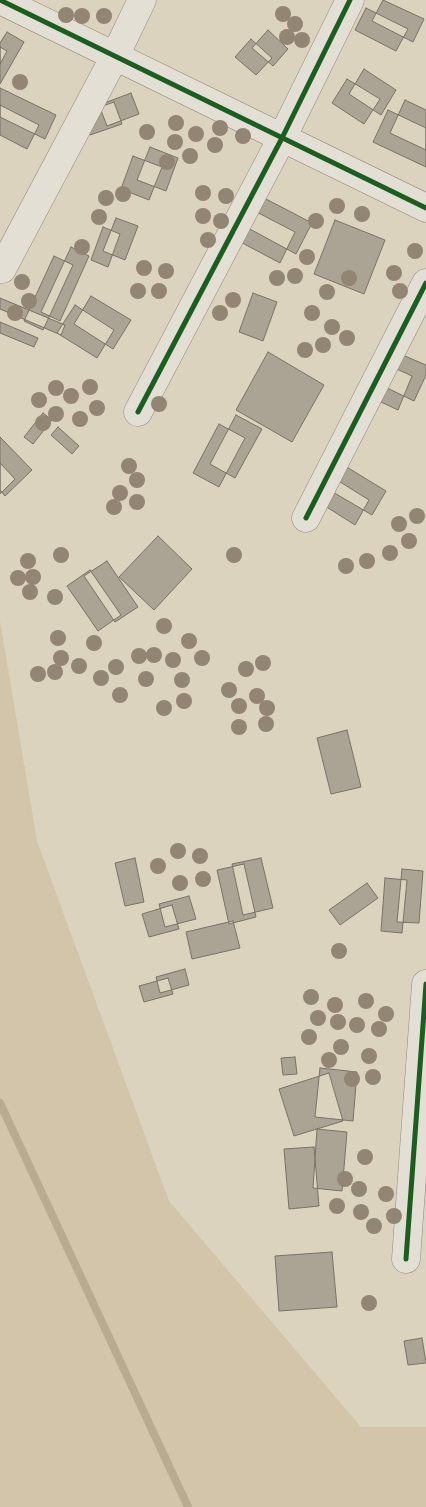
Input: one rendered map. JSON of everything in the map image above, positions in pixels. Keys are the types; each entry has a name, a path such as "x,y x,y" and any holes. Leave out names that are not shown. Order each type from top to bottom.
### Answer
{"street":[{"path":"0,0 426,208"},
{"path":"2,269 115,56 142,0"},
{"path":"138,412 282,138 350,0"},
{"path":"306,518 426,283"},
{"path":"406,1259 426,984"}],"shaded area":[{"path":"0,621 37,841 169,1201 361,1427 426,1427 426,1507 0,1507"}],"building":[{"path":"383,0 424,19 413,42 372,21"},
{"path":"366,8 408,29 396,51 355,30"},
{"path":"268,30 288,49 273,66 252,48"},
{"path":"7,32 24,42 0,84 0,43"},
{"path":"251,39 272,58 256,75 235,57"},
{"path":"0,47 7,51 0,64"},
{"path":"364,69 396,90 381,115 349,94"},
{"path":"347,79 380,99 364,124 332,103"},
{"path":"0,88 56,115 45,139 0,117"},
{"path":"131,93 139,114 107,126 99,105"},
{"path":"405,100 426,110 426,150 390,133"},
{"path":"114,102 122,124 90,135 83,113"},
{"path":"0,105 39,125 27,149 0,135"},
{"path":"388,110 426,128 426,167 373,142"},
{"path":"150,147 178,158 166,191 137,180"},
{"path":"133,156 162,167 149,200 121,189"},
{"path":"264,198 312,223 296,254 248,228"},
{"path":"247,207 295,232 280,263 231,237"},
{"path":"116,218 138,226 125,260 103,251"},
{"path":"335,220 385,240 364,294 314,274"},
{"path":"103,227 120,234 108,267 91,260"},
{"path":"71,247 89,256 60,321 41,312"},
{"path":"54,256 73,265 43,330 24,321"},
{"path":"253,293 277,302 263,341 239,332"},
{"path":"91,296 131,320 113,349 74,324"},
{"path":"0,298 65,325 61,335 0,309"},
{"path":"75,305 114,330 97,358 57,333"},
{"path":"0,322 38,338 34,347 0,333"},
{"path":"268,352 324,385 292,442 236,410"},
{"path":"398,353 426,365 426,375 414,401 383,386"},
{"path":"381,362 412,376 398,410 366,395"},
{"path":"43,413 52,420 33,444 24,437"},
{"path":"236,415 262,429 235,478 210,464"},
{"path":"219,424 245,438 219,487 193,473"},
{"path":"58,427 79,446 72,454 51,435"},
{"path":"0,437 32,470 5,496 0,490"},
{"path":"0,463 15,479 0,494"},
{"path":"345,466 386,491 372,515 331,491"},
{"path":"329,475 369,500 355,525 314,499"},
{"path":"158,536 192,569 154,610 119,577"},
{"path":"107,561 138,607 115,622 84,576"},
{"path":"90,570 121,615 98,631 67,586"},
{"path":"347,730 361,787 331,794 317,738"},
{"path":"135,858 144,902 125,906 115,863"},
{"path":"261,858 273,908 243,915 232,864"},
{"path":"244,864 256,917 229,924 217,870"},
{"path":"402,869 423,871 419,923 397,922"},
{"path":"385,878 407,880 402,933 381,931"},
{"path":"367,883 378,898 340,925 329,910"},
{"path":"189,896 196,919 165,927 159,904"},
{"path":"172,905 179,929 149,937 142,914"},
{"path":"233,921 240,948 192,959 186,932"},
{"path":"185,969 189,985 160,993 156,977"},
{"path":"168,978 173,994 144,1002 139,986"},
{"path":"295,1057 297,1074 283,1075 281,1058"},
{"path":"320,1068 357,1072 353,1121 315,1117"},
{"path":"329,1073 343,1121 294,1136 279,1089"},
{"path":"317,1129 347,1132 342,1191 313,1188"},
{"path":"314,1147 319,1206 289,1209 284,1149"},
{"path":"332,1252 337,1307 279,1311 275,1256"},
{"path":"422,1338 426,1363 408,1365 404,1341"}],"waterway":[{"path":"0,1103 188,1507"}],"cycle path":[{"path":"0,0 426,208"},
{"path":"138,412 282,138 350,0"},
{"path":"306,518 426,283"},
{"path":"406,1259 426,984"}]}
